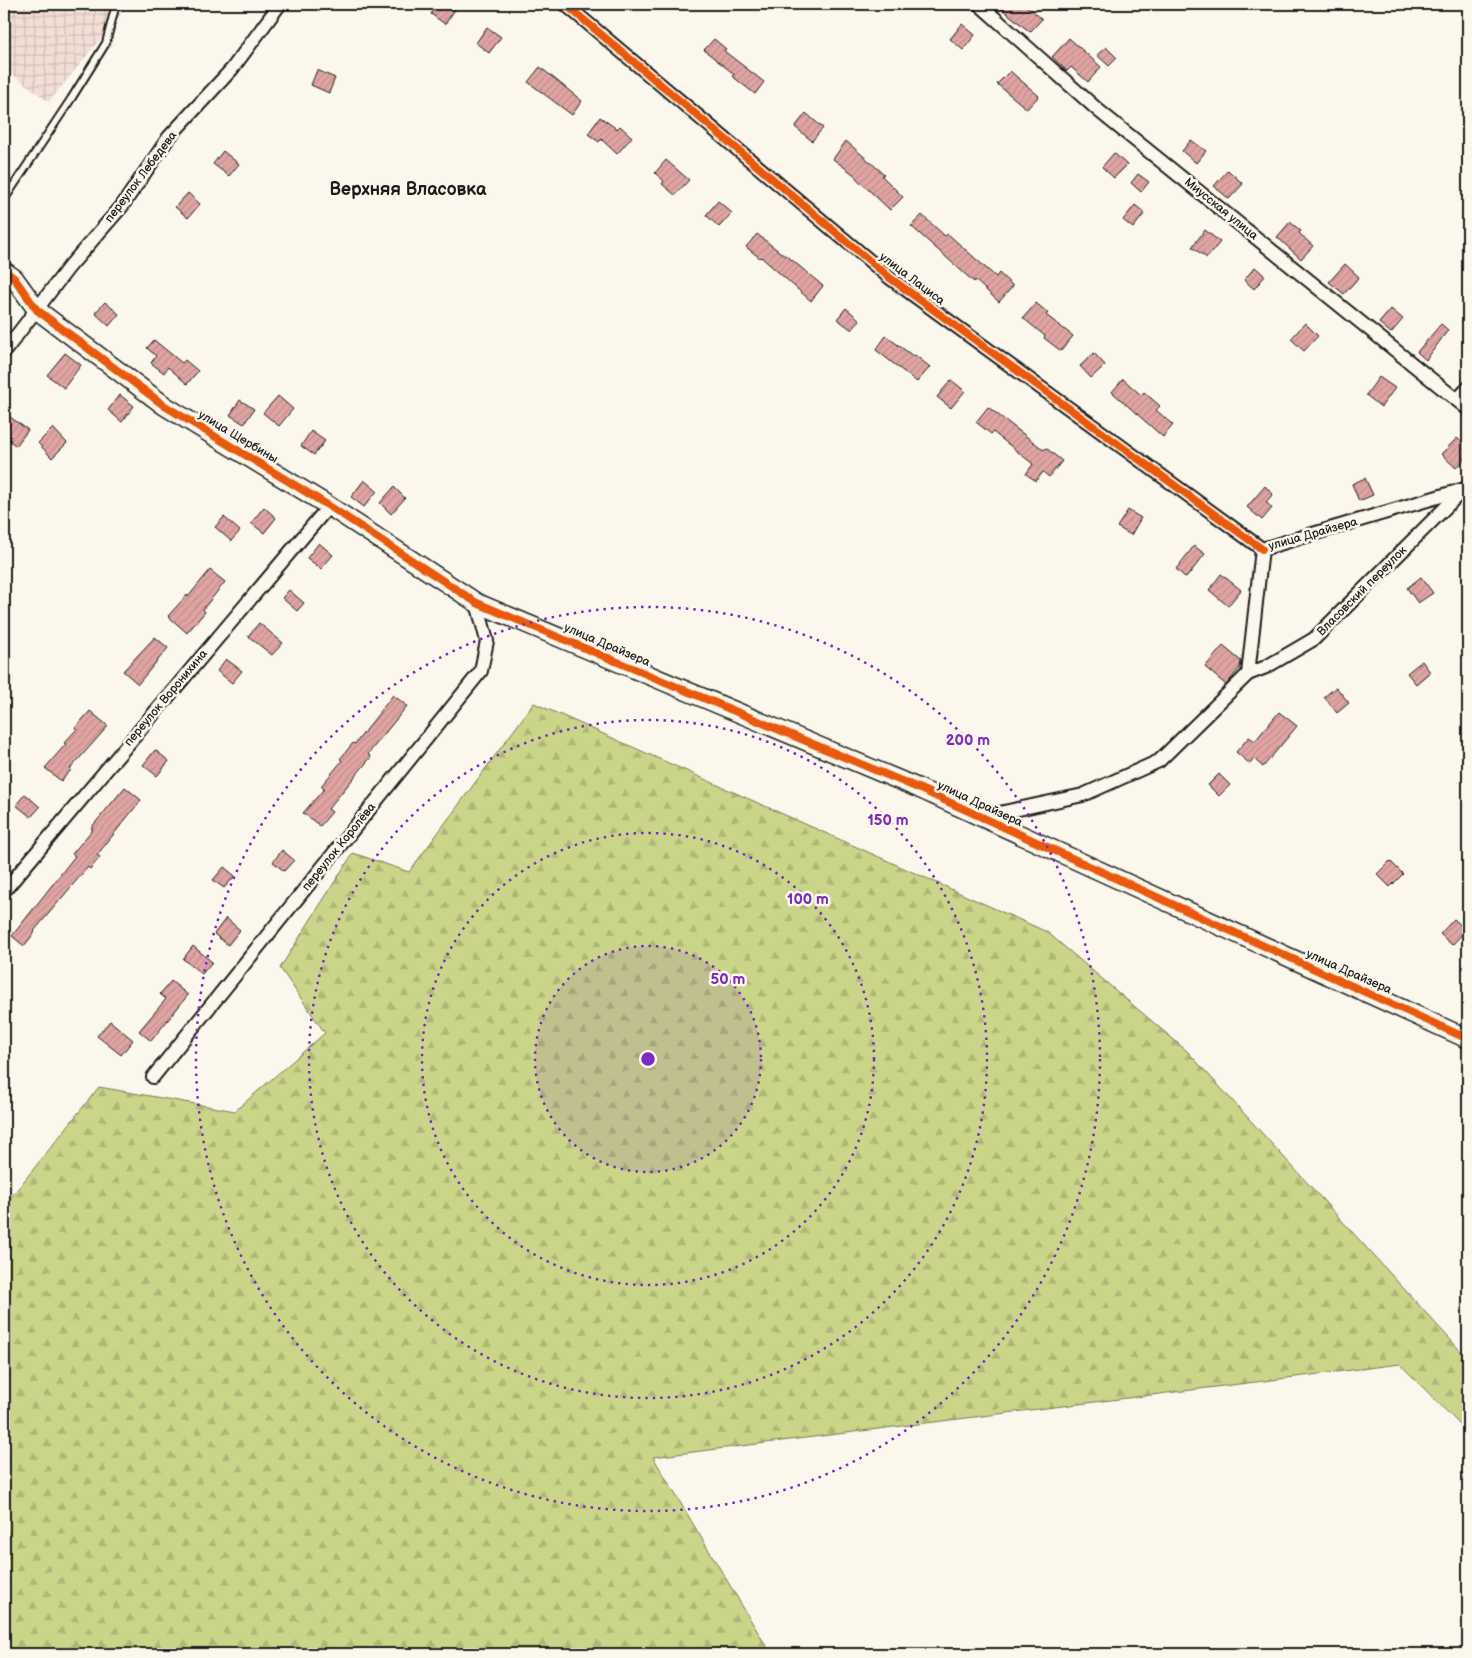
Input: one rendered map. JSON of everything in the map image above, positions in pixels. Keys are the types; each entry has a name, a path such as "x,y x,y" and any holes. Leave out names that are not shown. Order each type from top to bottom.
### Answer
{"street":[{"name":"переулок Лебедева","path":"4,352 69,268 122,206 169,137 232,69 280,4"},
{"name":"улица Лациса","path":"565,4 890,278 1262,549"},
{"name":"Миусская улица","path":"979,4 1098,111 1468,409"},
{"name":"улица Щербины","path":"4,271 14,278 37,310 165,406 329,506 477,603"},
{"path":"1457,400 1468,388"},
{"name":"улица Драйзера","path":"981,817 1083,795 1159,761 1248,674 1262,549 1466,489"},
{"name":"Власовский переулок","path":"1248,674 1314,639 1466,489"},
{"name":"переулок Воронихина","path":"4,891 329,506"},
{"name":"улица Драйзера","path":"477,603 918,788 1468,1039"},
{"name":"переулок Королёва","path":"153,1077 482,671 488,641 477,603"}],"lane":[{"path":"4,200 71,100 106,43 116,4"}],"shaded area":[{"path":"4,4 129,4 49,102 4,68"}],"green space":[{"path":"534,703 1047,932 1187,1051 1468,1359 1468,1433 1400,1364 653,1457 771,1654 4,1654 4,1206 99,1087 235,1111 325,1033 280,968 353,853 409,872"}],"building":[{"path":"437,4 459,4 445,24 431,14"},
{"path":"996,4 1024,4 1042,19 1030,32"},
{"path":"962,24 975,35 963,50 950,39"},
{"path":"487,27 501,37 489,53 476,43"},
{"path":"1069,38 1101,67 1088,82 1071,67 1067,71 1052,57"},
{"path":"714,39 726,49 724,51 764,82 755,94 704,50"},
{"path":"1106,47 1117,58 1109,66 1097,55"},
{"path":"540,67 582,101 572,115 528,82"},
{"path":"317,70 335,78 329,93 311,85"},
{"path":"1010,71 1039,96 1027,109 997,84"},
{"path":"806,113 823,128 812,141 795,127"},
{"path":"600,117 617,129 620,126 632,137 617,154 601,139 599,142 588,134"},
{"path":"1191,140 1206,151 1196,163 1182,151"},
{"path":"846,141 884,174 882,176 903,197 890,210 856,176 833,159"},
{"path":"223,151 239,164 229,176 213,164"},
{"path":"1114,153 1127,165 1114,178 1102,167"},
{"path":"666,160 689,180 675,195 662,184 664,181 655,173"},
{"path":"1228,170 1243,184 1229,199 1214,186"},
{"path":"1138,174 1149,182 1141,192 1131,183"},
{"path":"188,193 200,204 188,218 175,207"},
{"path":"718,201 732,213 719,227 706,215"},
{"path":"1135,205 1145,213 1133,228 1123,220"},
{"path":"922,215 945,236 948,234 996,277 999,273 1013,286 999,302 911,226"},
{"path":"1290,222 1301,231 1299,233 1313,246 1301,259 1277,237"},
{"path":"1205,230 1220,242 1207,258 1192,247"},
{"path":"757,234 823,286 811,301 761,257 746,247"},
{"path":"1345,264 1359,277 1344,294 1329,282"},
{"path":"1255,267 1265,276 1254,289 1244,280"},
{"path":"105,302 119,314 109,326 95,313"},
{"path":"1036,303 1048,313 1046,315 1073,336 1061,351 1023,318"},
{"path":"846,308 860,320 852,330 837,319"},
{"path":"1391,309 1403,319 1391,333 1379,323"},
{"path":"1305,323 1318,336 1304,351 1291,339"},
{"path":"1441,324 1448,330 1426,360 1417,352"},
{"path":"886,336 930,367 917,382 876,350"},
{"path":"154,340 182,363 185,360 198,371 187,384 168,367 164,373 151,363 156,356 147,348"},
{"path":"65,353 81,365 64,388 47,375"},
{"path":"1094,353 1105,365 1091,378 1080,366"},
{"path":"1379,377 1395,388 1381,407 1366,395"},
{"path":"1123,379 1141,395 1144,392 1160,406 1156,410 1173,425 1163,437 1112,392"},
{"path":"951,380 965,391 951,408 937,397"},
{"path":"120,395 134,406 122,422 108,410"},
{"path":"278,396 293,409 279,426 263,413"},
{"path":"240,400 254,409 244,424 230,415"},
{"path":"988,407 1044,450 1046,448 1062,461 1049,477 1043,472 1036,481 1026,474 1033,464 993,432 991,434 976,422"},
{"path":"10,417 28,430 16,446 4,436 4,426"},
{"path":"53,428 67,443 52,458 38,443"},
{"path":"311,431 325,441 314,455 301,446"},
{"path":"1457,438 1468,448 1468,455 1456,468 1441,454"},
{"path":"1365,478 1373,495 1359,501 1352,484"},
{"path":"364,480 377,491 364,507 351,497"},
{"path":"1265,486 1273,494 1266,502 1272,508 1262,520 1247,507"},
{"path":"394,487 405,498 391,514 380,503"},
{"path":"264,507 276,518 264,533 251,523"},
{"path":"1128,510 1141,518 1131,535 1117,527"},
{"path":"224,517 240,531 231,541 215,527"},
{"path":"319,543 333,555 321,569 307,558"},
{"path":"1194,546 1205,554 1186,578 1176,569"},
{"path":"210,570 225,582 203,609 205,612 187,633 168,616 187,595 188,597"},
{"path":"1221,574 1241,590 1228,606 1209,590"},
{"path":"1421,577 1433,593 1418,603 1407,588"},
{"path":"289,590 304,603 297,611 282,598"},
{"path":"259,623 283,643 272,655 248,636"},
{"path":"155,637 168,648 138,684 123,671"},
{"path":"1223,646 1241,661 1240,668 1226,685 1205,667"},
{"path":"226,659 242,671 232,683 217,671"},
{"path":"1422,661 1430,672 1416,684 1407,673"},
{"path":"1336,687 1349,703 1337,713 1324,697"},
{"path":"393,695 407,706 368,754 371,757 328,809 332,812 320,826 303,813 324,789 321,786 342,761 340,759 353,743 355,744"},
{"path":"90,711 108,726 61,781 45,768 66,744 64,743"},
{"path":"1279,712 1297,726 1263,767 1254,759 1250,764 1236,752 1249,737 1255,741"},
{"path":"155,750 169,761 157,776 143,765"},
{"path":"1219,774 1230,785 1219,796 1208,785"},
{"path":"125,787 141,800 97,855 100,857 90,869 88,867 34,931 24,946 12,936 75,856 72,854 93,829 91,828"},
{"path":"25,794 40,807 31,817 16,805"},
{"path":"282,850 294,860 284,871 273,862"},
{"path":"1390,861 1403,874 1390,887 1377,874"},
{"path":"224,867 235,876 224,888 213,880"},
{"path":"226,918 240,930 228,945 214,934"},
{"path":"1454,919 1466,930 1452,945 1440,934"},
{"path":"193,946 212,962 202,974 183,959"},
{"path":"171,981 188,995 151,1041 139,1031 166,999 160,994"},
{"path":"110,1021 133,1040 121,1055 97,1036"}],"cycle path":[{"path":"565,4 890,278 1262,549"},
{"path":"4,271 14,278 37,310 165,406 329,506 477,603 918,788 1468,1039"}],"district":[{"name":"Верхняя Власовка","path":"408,189"}]}
